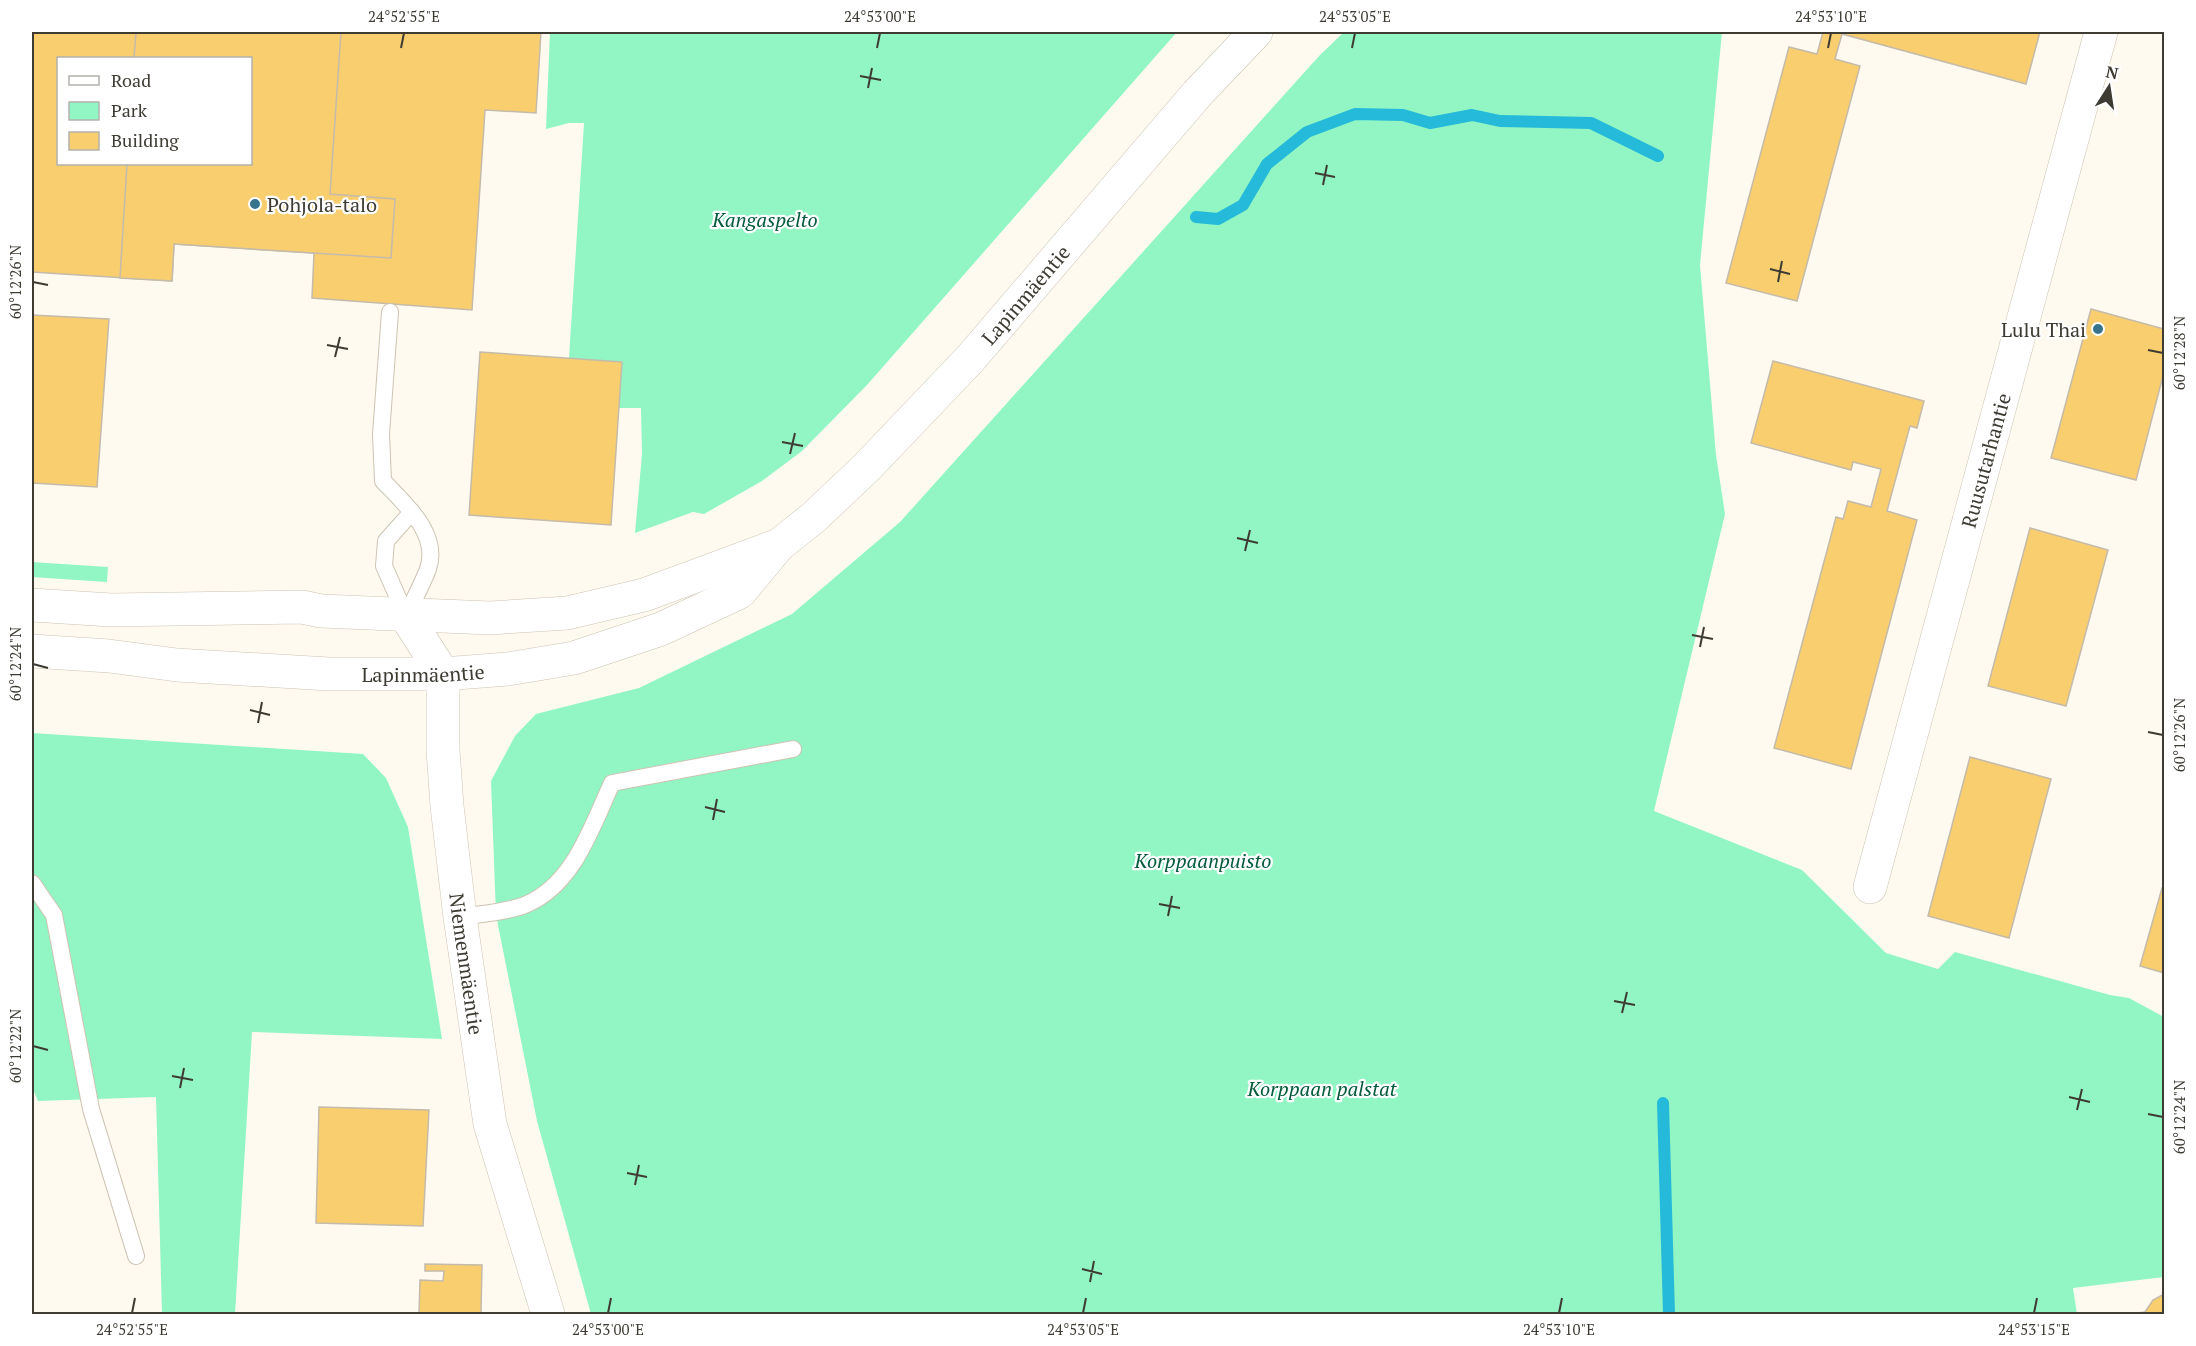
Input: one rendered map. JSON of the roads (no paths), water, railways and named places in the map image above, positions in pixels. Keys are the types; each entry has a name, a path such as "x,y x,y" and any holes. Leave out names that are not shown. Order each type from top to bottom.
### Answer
{"street":[{"name":"Lapinmäentie","path":"32,651 109,656 177,665 292,672 443,674 508,669 574,658 661,628 740,592 779,545 813,518 866,468 970,359 1197,94 1256,32"},
{"name":"Ruusutarhantie","path":"1870,887 2101,32"},
{"name":"Lapinmäentie","path":"32,605 111,610 302,607 321,611 406,616 490,618 567,613 644,594 779,545"},
{"path":"406,616 443,674"},
{"name":"Niemenmäentie","path":"443,674 444,761 460,916 490,1124 548,1314"}],"lane":[{"path":"390,312 381,434 383,481 412,512 430,541 429,567 406,616"},
{"path":"406,616 384,566 386,541 412,512"},
{"path":"460,916 526,904 553,890 581,851 612,783 792,749"},
{"path":"32,883 54,915 92,1108 136,1256"}],"waterway":[{"path":"1196,217 1218,219 1243,205 1267,164 1307,132 1355,114 1403,115 1430,123 1472,115 1500,121 1591,123 1658,156"},
{"path":"1663,1103 1669,1314"}],"place":[{"name":"Pohjola-talo","path":"255,204"},
{"name":"Lulu Thai","path":"2098,329"}],"park label":[{"name":"Kangaspelto","path":"765,219"},
{"name":"Korppaanpuisto","path":"1203,860"},
{"name":"Korppaan palstat","path":"1322,1088"}]}
